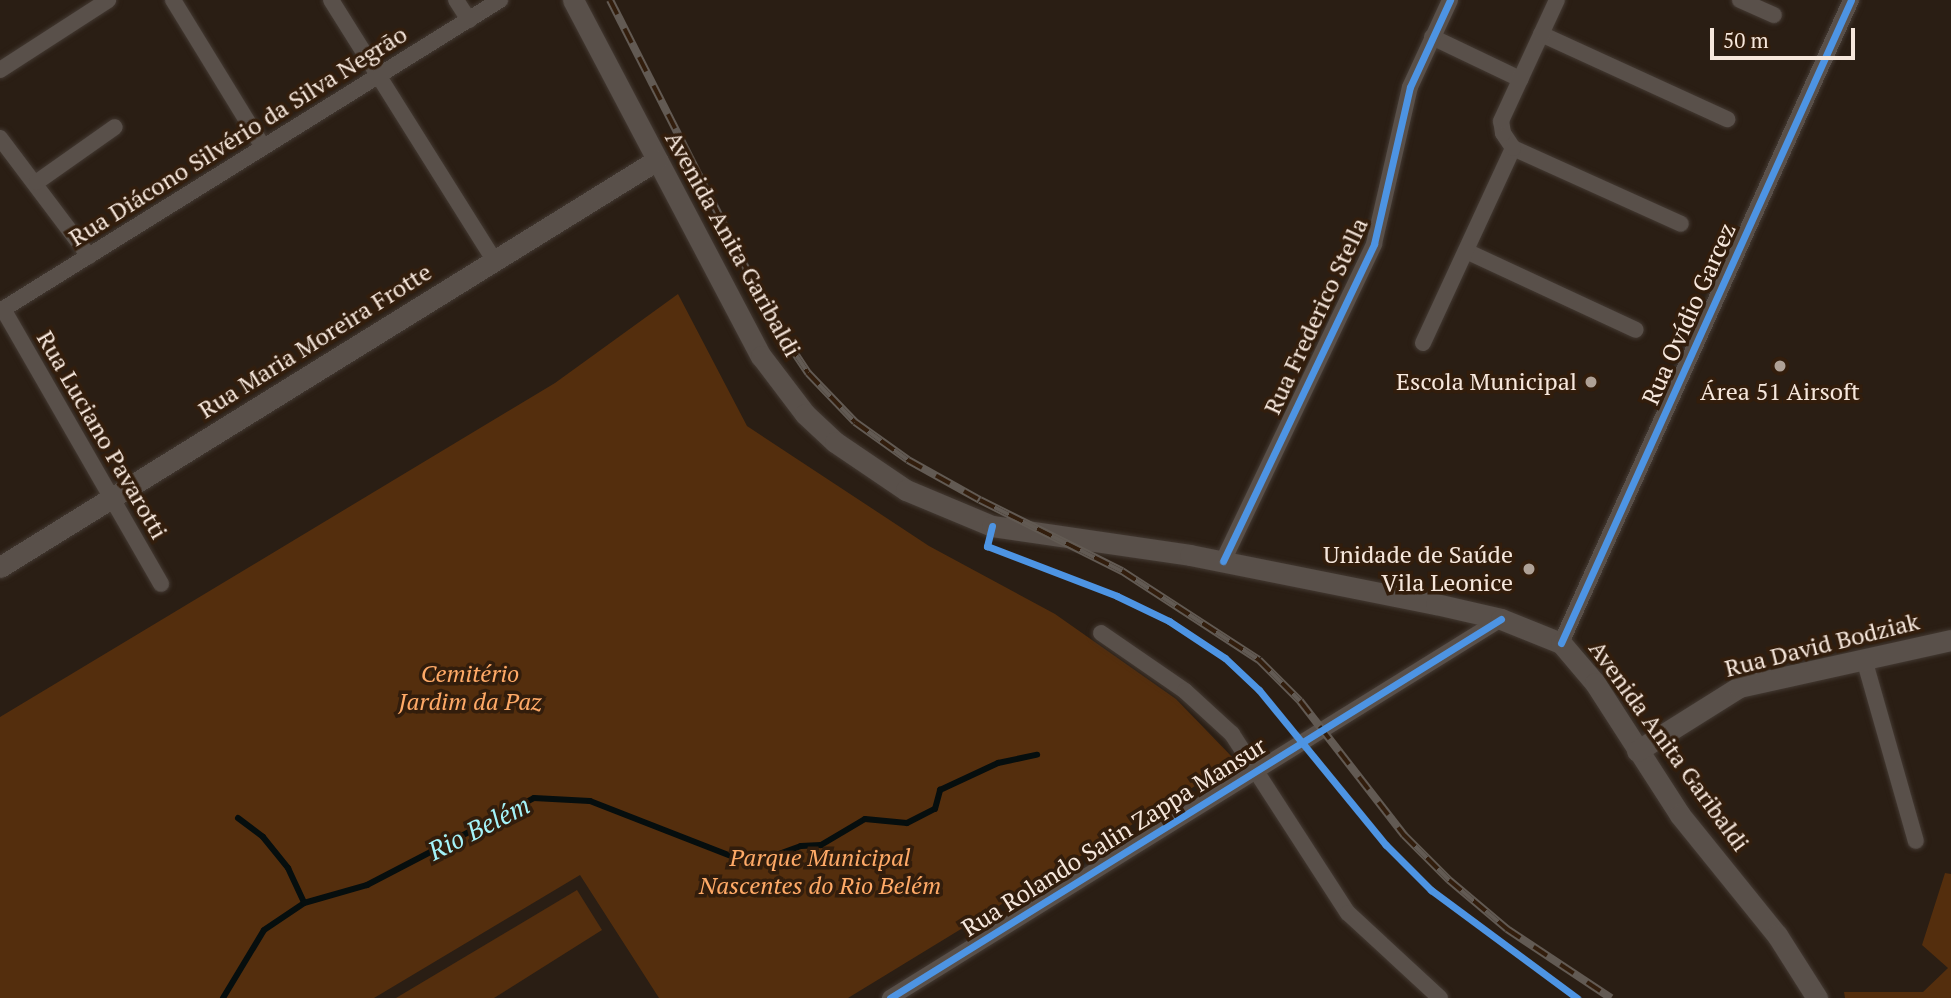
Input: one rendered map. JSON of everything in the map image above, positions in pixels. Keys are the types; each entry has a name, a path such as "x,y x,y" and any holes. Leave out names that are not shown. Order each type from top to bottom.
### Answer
{"main road":[{"name":"Avenida Anita Garibaldi","path":"573,0 767,365 805,414 866,466 906,490 992,526 1223,561 1501,620 1561,643 1595,683 1680,815 1777,935 1817,998"},
{"name":"Rua Maria Moreira Frotte","path":"0,567 657,160"},
{"name":"Rua David Bodziak","path":"1637,751 1739,688 1951,640"}],"street":[{"path":"0,70 108,0"},
{"path":"173,0 264,147"},
{"path":"331,0 495,261"},
{"path":"456,0 469,20"},
{"name":"Rua Diácono Silvério da Silva Negrão","path":"2,310 500,0"},
{"name":"Rua Frederico Stella","path":"1223,561 1374,244 1405,103 1450,0"},
{"path":"1557,0 1500,127 1513,148 1681,224"},
{"path":"1740,0 1774,15"},
{"name":"Rua Ovídio Garcez","path":"1561,643 1852,0"},
{"path":"1541,34 1727,118"},
{"path":"1432,37 1520,79"},
{"path":"37,182 115,127"},
{"path":"0,138 37,182 89,256"},
{"path":"1423,343 1513,148"},
{"path":"1466,251 1636,330"},
{"name":"Rua Luciano Pavarotti","path":"2,310 161,584"},
{"name":"Rua Rolando Salin Zappa Mansur","path":"890,998 1501,620"},
{"path":"1101,633 1209,711 1259,769 1348,913 1437,997"},
{"path":"1864,659 1916,841"}],"green space":[{"name":"Cemitério Jardim da Paz","path":"678,294 747,426 929,546 1055,614 1176,699 1236,761 848,998 659,998 580,875 374,998 0,998 0,717 555,383"},
{"path":"1945,873 1951,874 1951,998 1845,998 1844,992 1923,992 1948,968 1922,945"},
{"path":"577,890 602,930 494,998 396,998"}],"waterway":[{"name":"Rio Belém","path":"223,998 264,930 304,903 367,885 534,798 590,801 752,864 801,846 821,845 865,819 907,823 935,809 940,790 998,763 1037,755"},
{"path":"238,818 263,837 288,868 304,903"}],"railway":[{"path":"610,0 770,316 808,373 855,422 908,460 980,500 1122,571 1259,660 1300,701 1404,835 1449,880 1507,929 1611,998"}],"cycle path":[{"path":"1223,561 1374,244 1410,87 1450,0"},
{"path":"1561,643 1851,0"},
{"path":"992,526 987,546 1117,596 1169,621 1225,658 1259,690 1386,845 1431,890 1577,998"},
{"path":"890,998 1501,619"}],"place":[{"name":"Área 51 Airsoft","path":"1780,366"},
{"name":"Escola Municipal","path":"1591,382"},
{"name":"Unidade de Saúde Vila Leonice","path":"1529,569"}],"park label":[{"name":"Parque Municipal Nascentes do Rio Belém","path":"820,872"}]}
